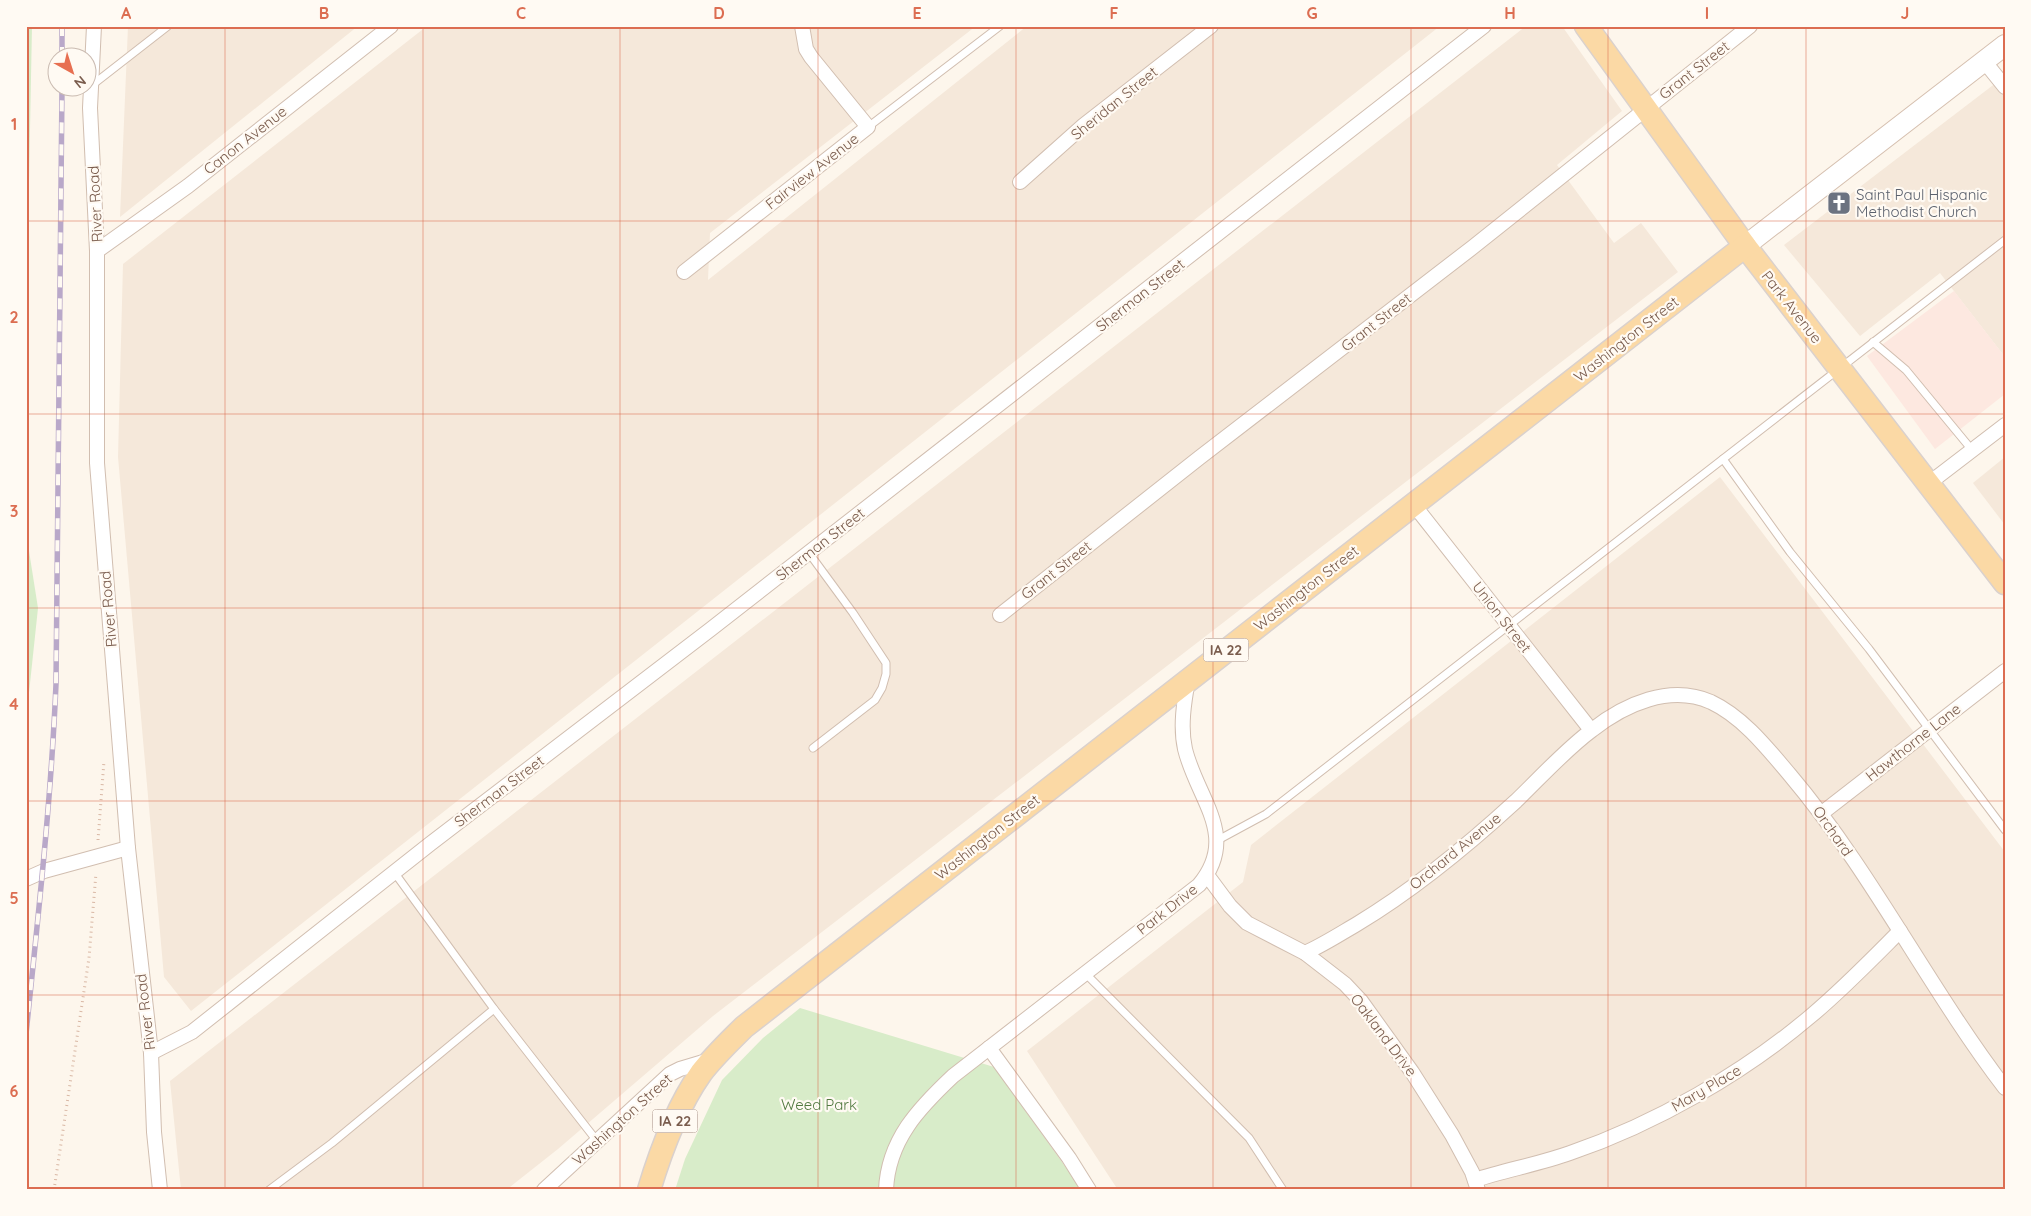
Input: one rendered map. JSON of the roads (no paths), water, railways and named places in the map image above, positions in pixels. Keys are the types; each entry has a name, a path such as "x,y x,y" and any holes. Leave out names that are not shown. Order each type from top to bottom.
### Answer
{"main road":[{"name":"Park Avenue","path":"1586,26 1745,246 2005,583"},
{"name":"Washington Street","path":"712,1059 744,1027 2005,45"},
{"name":"IA 22","path":"649,1190 663,1148 677,1115 700,1074 712,1059"}],"street":[{"name":"River Road","path":"93,48 94,26"},
{"name":"Canon Avenue","path":"97,251 188,186 391,26"},
{"name":"Sheridan Street","path":"1020,182 1084,125 1211,26"},
{"name":"Sherman Street","path":"151,1053 192,1032 394,872 809,553 1484,26"},
{"name":"Grant Street","path":"1000,615 1199,458 1474,247 1645,108 1750,26"},
{"name":"Fairview Avenue","path":"684,272 868,127 811,57 806,49 805,28"},
{"path":"1984,61 2005,88"},
{"name":"River Road","path":"90,98 97,251 97,463 128,848 151,1053 154,1132 160,1190"},
{"path":"1928,484 2005,425"},
{"name":"Union Street","path":"1414,505 1591,730"},
{"name":"Hawthorne Lane","path":"1822,813 2005,671"},
{"name":"Park Drive","path":"886,1190 892,1153 902,1132 913,1117 953,1076 1199,885 1207,876 1215,858 1218,840 1215,824 1190,766 1184,747 1184,704 1188,680"},
{"name":"Orchard","path":"1591,730 1637,703 1656,697 1676,695 1694,697 1710,702 1744,725 1770,751 1822,813 1981,1057 2005,1088"},
{"name":"Orchard Avenue","path":"1305,953 1384,908 1436,870 1503,813 1591,730"},
{"path":"26,879 44,871 128,848"},
{"name":"Oakland Drive","path":"1207,876 1230,906 1248,922 1305,953 1345,984 1361,1001 1412,1072 1452,1135 1477,1185"},
{"name":"Mary Place","path":"1477,1185 1570,1153 1673,1108 1722,1081 1812,1016 1900,932"},
{"path":"989,1048 1069,1158 1089,1190"},
{"name":"Washington Street","path":"544,1190 670,1074 680,1068 712,1059"}],"lane":[{"path":"98,81 168,26"},
{"path":"868,127 1000,26"},
{"path":"1218,840 1266,814 2005,240"},
{"path":"1872,342 1906,370 1972,450"},
{"path":"1723,459 1790,552 1869,649 2005,830"},
{"path":"809,553 853,613 886,663 886,674 882,688 875,700 813,748"},
{"path":"394,872 494,1009 597,1141"},
{"path":"1085,973 1249,1138 1283,1190"},
{"path":"269,1190 332,1143 494,1009"}],"railway":[{"path":"62,26 62,48"},
{"path":"26,1034 47,816 56,684 62,98"}],"place":[{"name":"Saint Paul Hispanic Methodist Church","path":"1839,203"}],"park label":[{"name":"Weed Park","path":"819,1104"}]}
